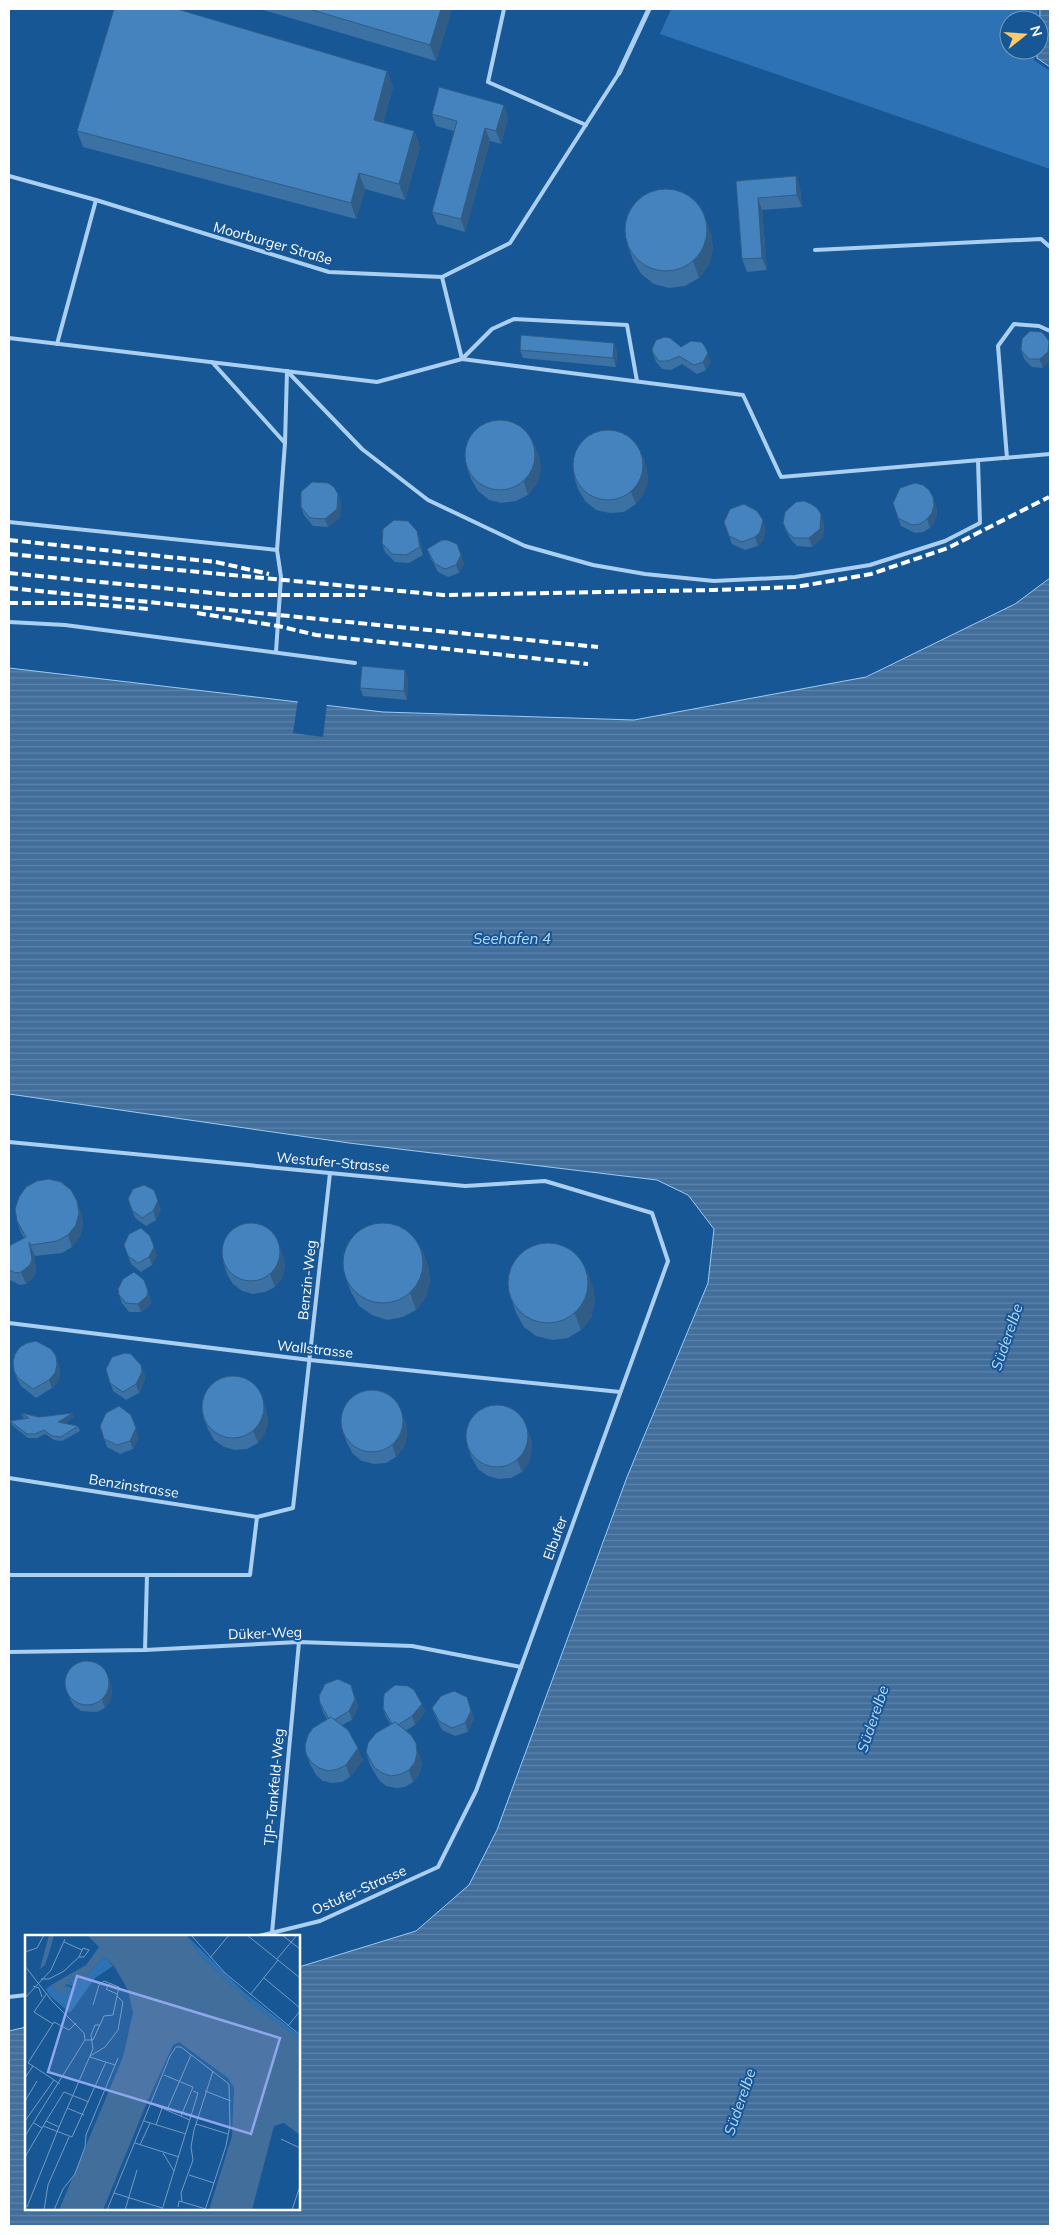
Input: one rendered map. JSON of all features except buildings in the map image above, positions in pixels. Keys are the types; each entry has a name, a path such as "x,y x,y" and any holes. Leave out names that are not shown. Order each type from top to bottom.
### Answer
{"street":[{"path":"619,73 648,9"}],"lane":[{"path":"504,9 488,82 586,125"},
{"name":"Moorburger Straße","path":"9,176 96,200 329,272 442,277 510,242 619,73"},
{"path":"56,344 96,200"},
{"path":"815,250 1041,238 1050,247"},
{"path":"442,277 462,360"},
{"path":"462,360 492,329 514,319 627,325 636,382"},
{"path":"1007,458 998,346 1014,324 1039,326 1050,331"},
{"path":"9,338 377,382 462,360 744,395 780,476 1050,454"},
{"path":"212,362 285,443"},
{"path":"276,652 280,577 277,550 285,443 286,371"},
{"path":"286,371 362,449 428,500 525,546 593,565 645,574 714,581 795,577 870,565 945,541 980,523 978,460"},
{"path":"9,522 277,550"},
{"path":"9,622 64,625 355,664"},
{"name":"Westufer-Strasse","path":"9,1142 465,1186 545,1181 652,1212"},
{"name":"Benzin-Weg","path":"256,1516 293,1508 330,1173"},
{"name":"Elbufer","path":"438,1867 476,1791 668,1261 652,1212"},
{"name":"Wallstrasse","path":"9,1323 310,1360 620,1392"},
{"name":"Benzinstrasse","path":"9,1478 256,1516"},
{"path":"9,1575 250,1575 256,1516"},
{"path":"145,1650 147,1575"},
{"name":"Düker-Weg","path":"9,1652 145,1650 299,1642 412,1646 521,1667"},
{"name":"TJP-Tankfeld-Weg","path":"272,1933 299,1642"},
{"name":"Ostufer-Strasse","path":"263,1935 320,1921 438,1867"},
{"path":"9,1997 25,1996"}],"shaded area":[{"path":"671,9 1038,9 999,10 999,60 1034,60 1050,71 1050,169 660,34"}],"water":[{"path":"1050,9 1050,67 1040,60 1049,60 1049,10 1040,10"},
{"path":"1050,578 1050,2226 9,2226 9,2031 25,2027 25,2210 300,2210 300,1967 416,1931 469,1885 497,1830 627,1477 708,1283 714,1229 688,1195 657,1180 349,1143 9,1094 9,668 383,712 634,720 866,677 1015,604"}],"pier":[{"path":"298,700 327,703 323,737 293,733"}],"railway":[{"path":"9,554 443,595 796,587 871,574 948,548 1049,497"},
{"path":"9,540 216,562 269,574"},
{"path":"9,573 233,595 365,595"},
{"path":"9,588 598,647"},
{"path":"9,603 79,603 149,609"},
{"path":"197,613 278,626 316,635 588,664"}],"water label":[{"name":"Seehafen 4","path":"512,939"},
{"name":"Süderelbe","path":"1007,1337"},
{"name":"Süderelbe","path":"873,1719"},
{"name":"Süderelbe","path":"740,2102"}]}
